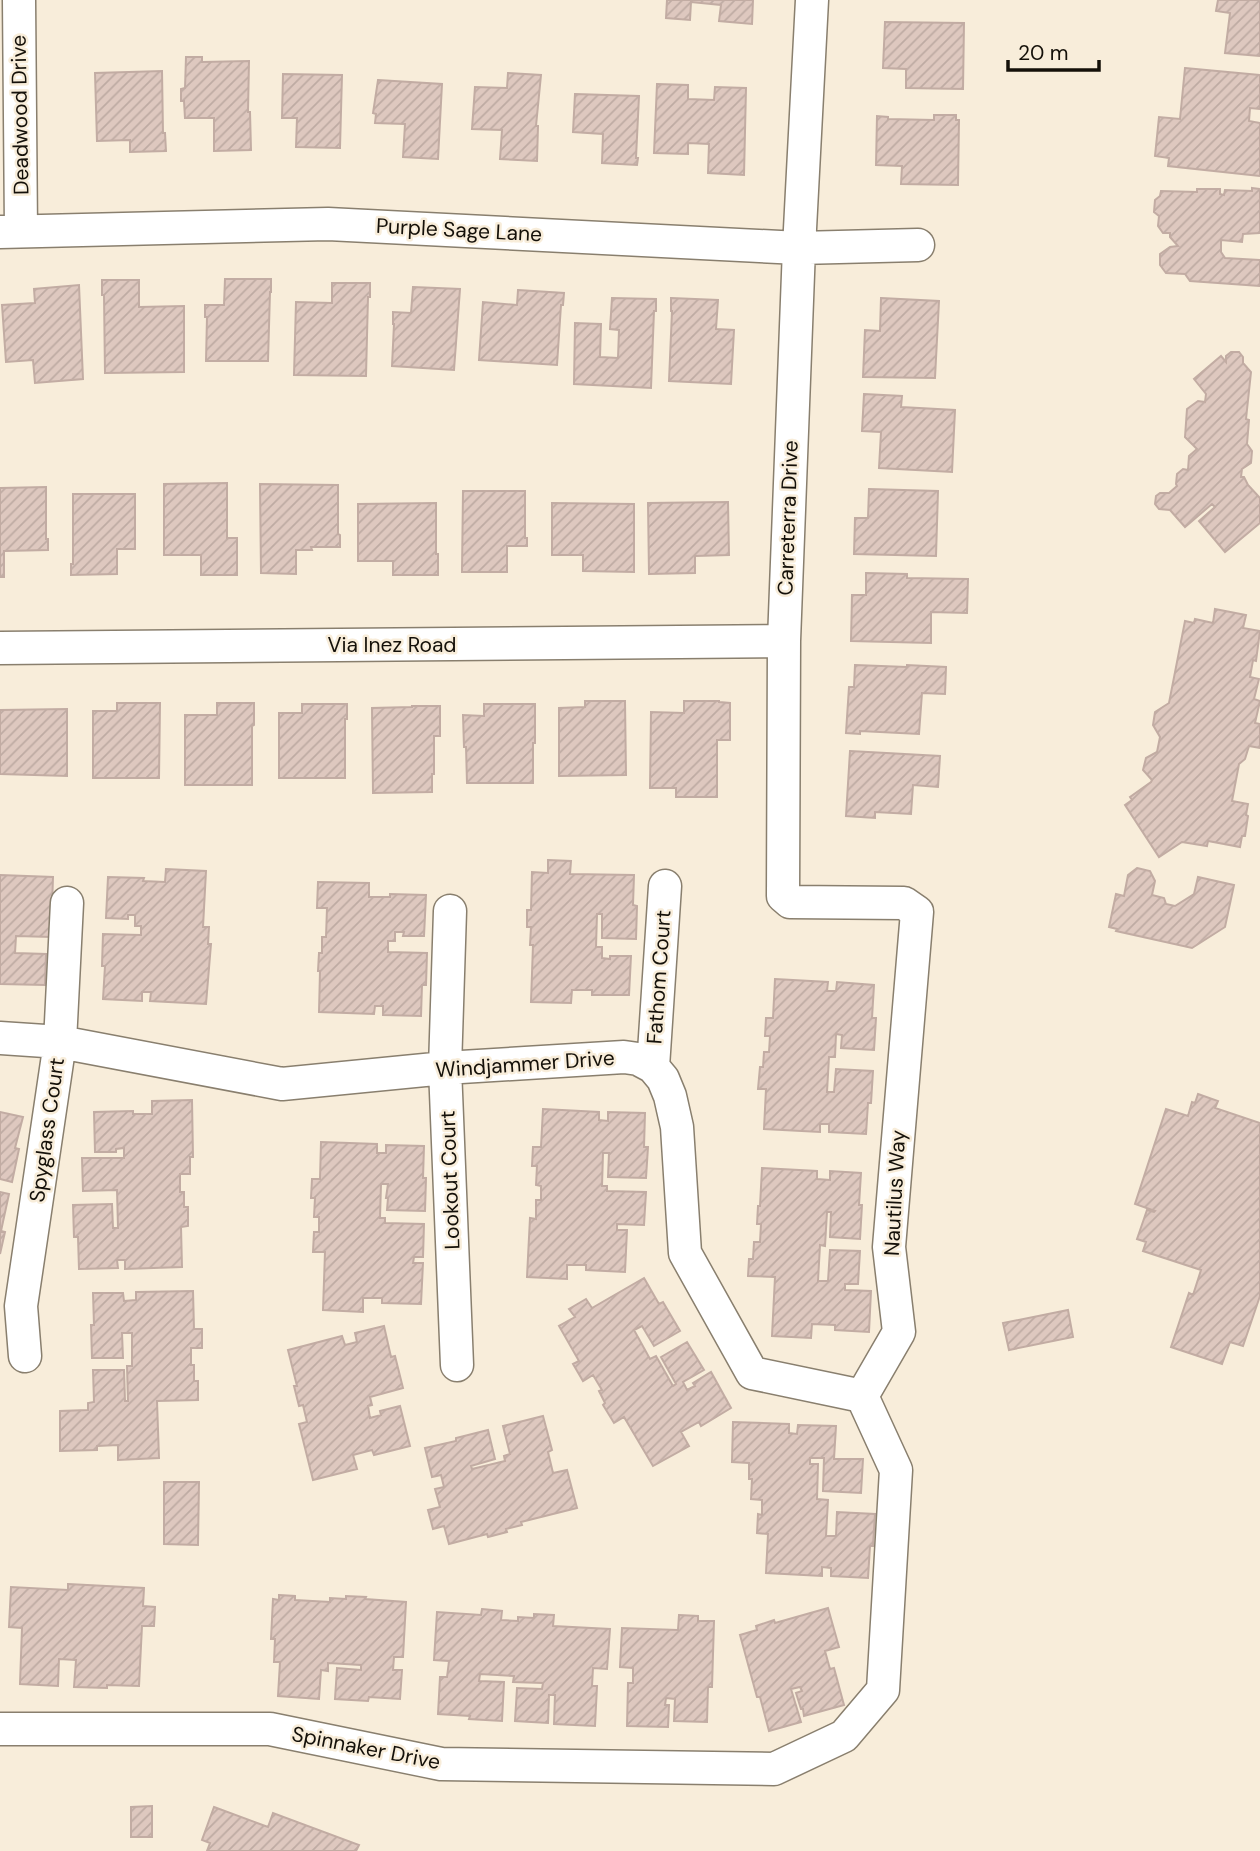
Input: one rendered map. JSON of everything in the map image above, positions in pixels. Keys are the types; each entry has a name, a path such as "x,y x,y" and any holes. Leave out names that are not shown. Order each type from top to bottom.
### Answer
{"street":[{"name":"Deadwood Drive","path":"11,231 19,0"},
{"name":"Carreterra Drive","path":"812,0 799,248 784,641 783,896 790,902 904,903 917,912"},
{"name":"Purple Sage Lane","path":"11,231 328,224 799,248 918,245"},
{"name":"Via Inez Road","path":"0,648 784,641"},
{"name":"Fathom Court","path":"653,1067 665,886"},
{"name":"Spyglass Court","path":"25,1356 20,1306 60,1042 67,903"},
{"name":"Lookout Court","path":"450,911 445,1068 457,1365"},
{"name":"Nautilus Way","path":"862,1396 899,1332 889,1247 917,912"},
{"name":"Windjammer Drive","path":"0,1038 60,1042 282,1084 445,1068 624,1057 638,1059 653,1067"},
{"path":"653,1067 663,1079 670,1096 677,1127 685,1253 752,1373 862,1396"},
{"name":"Spinnaker Drive","path":"0,1729 270,1729 441,1764 774,1769 844,1735 883,1690 895,1469 862,1396"}],"building":[{"path":"667,0 753,0 752,24 719,21 721,5 691,2 690,20 666,18"},
{"path":"1218,0 1260,0 1260,56 1225,53 1230,13 1216,11"},
{"path":"885,22 964,23 963,89 906,88 906,69 883,68"},
{"path":"186,57 202,57 202,62 249,61 248,112 251,150 214,151 214,118 185,118 181,89 185,88"},
{"path":"1185,68 1260,75 1260,109 1250,108 1249,121 1260,123 1260,176 1168,166 1169,158 1155,156 1159,117 1180,119"},
{"path":"162,71 166,151 130,152 130,140 97,141 95,73"},
{"path":"508,73 541,75 536,126 537,161 500,159 502,130 472,129 475,87 507,88"},
{"path":"283,74 342,75 340,148 296,147 297,118 282,118"},
{"path":"378,80 442,84 438,159 403,157 405,124 375,123 376,114 373,113"},
{"path":"657,84 688,85 688,99 714,100 715,87 746,88 744,175 708,173 709,144 688,143 688,154 654,153"},
{"path":"575,94 639,96 637,165 602,163 603,134 573,132"},
{"path":"934,115 956,115 956,120 959,120 958,185 901,184 902,166 876,165 877,116 888,119 934,120"},
{"path":"1252,188 1260,189 1260,233 1243,234 1242,242 1221,240 1221,252 1225,258 1260,260 1260,286 1190,281 1185,274 1166,273 1160,265 1160,254 1170,247 1178,246 1170,233 1163,233 1158,226 1159,216 1154,212 1155,200 1161,191 1197,192 1197,189 1220,189 1220,194 1224,195 1225,190 1252,191"},
{"path":"225,279 271,279 268,361 206,361 205,305 224,305"},
{"path":"102,280 139,280 139,307 184,306 184,372 105,373"},
{"path":"332,283 370,283 366,376 294,375 296,302 332,303"},
{"path":"79,285 83,379 35,383 33,360 6,362 2,305 35,303 34,289"},
{"path":"413,287 460,289 454,370 392,366 393,312 411,313"},
{"path":"518,290 564,293 557,365 479,360 483,302 517,305"},
{"path":"612,298 656,299 651,388 574,384 575,323 601,324 600,357 618,358 619,330 610,329"},
{"path":"671,298 718,300 716,329 734,330 731,384 669,381"},
{"path":"881,298 939,301 935,378 863,377 865,330 880,331"},
{"path":"1231,352 1239,352 1243,363 1251,372 1246,419 1249,420 1247,444 1252,451 1251,463 1242,469 1241,477 1244,477 1260,498 1260,523 1225,552 1199,521 1215,507 1212,504 1185,527 1170,510 1159,509 1155,504 1156,496 1169,493 1177,486 1177,474 1183,469 1188,470 1189,456 1197,449 1185,437 1187,409 1198,401 1205,402 1206,394 1194,379 1221,356 1226,362 1226,356"},
{"path":"864,394 902,396 901,407 955,410 952,472 879,468 881,432 862,431"},
{"path":"227,483 227,538 237,538 237,575 201,575 201,555 164,555 164,484"},
{"path":"260,484 338,485 340,547 296,550 296,574 261,573"},
{"path":"46,487 48,550 4,551 4,577 0,577 0,488"},
{"path":"869,489 938,491 936,556 854,554 855,518 868,518"},
{"path":"463,491 525,491 527,546 507,546 507,572 462,572"},
{"path":"73,494 135,494 135,549 117,549 117,574 71,575"},
{"path":"728,502 729,555 695,556 695,573 649,574 648,503"},
{"path":"436,503 438,575 393,575 393,561 358,561 358,504"},
{"path":"552,503 634,504 634,572 583,571 583,555 552,555"},
{"path":"866,573 907,574 907,578 968,579 967,613 931,612 931,643 851,641 852,595 866,595"},
{"path":"1215,609 1246,615 1243,628 1260,631 1256,661 1253,660 1250,677 1259,679 1254,699 1260,701 1255,723 1260,724 1260,748 1249,746 1245,759 1239,764 1232,801 1248,804 1245,836 1242,836 1240,847 1208,841 1207,846 1182,842 1159,857 1125,805 1132,800 1130,797 1152,780 1143,770 1146,758 1157,752 1160,737 1153,725 1155,712 1169,703 1185,621 1194,623 1195,619 1213,623"},
{"path":"855,665 946,667 945,694 922,693 919,734 860,731 860,734 846,733 849,687 854,687"},
{"path":"585,701 625,701 626,775 559,776 559,708 585,707"},
{"path":"684,701 730,703 730,740 717,740 717,797 676,797 676,788 650,788 651,712 684,713"},
{"path":"117,703 160,703 159,778 93,778 93,711 117,711"},
{"path":"217,703 254,703 252,785 185,785 185,715 217,715"},
{"path":"302,704 347,704 345,778 279,778 279,713 302,713"},
{"path":"484,704 535,704 533,783 467,783 463,715 484,716"},
{"path":"440,706 440,736 434,736 432,792 373,793 372,708"},
{"path":"67,709 67,776 0,774 0,710"},
{"path":"850,751 940,756 938,787 913,785 911,814 875,812 875,818 846,816"},
{"path":"548,860 571,861 570,874 634,875 636,939 602,938 602,914 597,914 596,947 602,947 602,958 631,956 629,995 592,995 592,990 572,990 571,1003 531,1002 533,945 530,945 531,927 527,927 527,910 531,910 532,872 548,873"},
{"path":"1137,868 1150,871 1155,881 1152,895 1164,898 1166,904 1175,906 1194,894 1198,877 1234,885 1225,927 1192,948 1116,931 1117,929 1109,927 1116,894 1124,896 1128,875"},
{"path":"166,869 206,871 203,927 209,927 208,944 211,944 206,1004 150,1001 151,992 142,992 142,1001 103,999 103,934 141,935 141,926 135,926 135,915 128,915 128,919 106,918 108,877 144,878 143,881 165,882"},
{"path":"0,875 53,877 51,937 16,936 15,953 46,954 45,985 0,984"},
{"path":"318,882 369,883 369,897 390,897 390,894 426,895 424,936 403,936 404,932 395,932 395,941 388,941 388,952 427,953 421,1016 383,1015 383,1006 375,1006 374,1014 319,1012 319,953 322,953 322,937 326,937 327,908 317,908"},
{"path":"775,979 828,982 827,991 836,991 837,982 874,985 874,1050 841,1048 842,1035 836,1034 835,1057 829,1057 827,1092 834,1092 836,1069 873,1071 866,1134 829,1132 829,1124 820,1124 820,1132 764,1129 766,1089 758,1089 764,1052 769,1052 770,1036 765,1036 766,1018 773,1018"},
{"path":"1198,1094 1218,1101 1215,1108 1260,1123 1260,1296 1243,1346 1230,1342 1222,1364 1171,1347 1189,1293 1193,1295 1201,1270 1143,1251 1146,1242 1137,1239 1147,1210 1155,1211 1135,1204 1166,1109 1188,1116 1192,1102 1195,1103"},
{"path":"192,1100 193,1157 190,1157 190,1174 180,1174 180,1192 184,1192 184,1207 188,1207 188,1226 181,1227 182,1267 125,1269 125,1260 117,1260 118,1268 79,1269 73,1205 112,1204 113,1228 118,1228 117,1190 83,1191 82,1158 124,1158 124,1148 116,1149 116,1152 95,1152 94,1112 133,1111 133,1114 152,1114 152,1101"},
{"path":"543,1109 599,1112 599,1120 608,1121 608,1112 645,1113 644,1147 648,1147 646,1178 608,1177 609,1153 603,1153 602,1186 607,1186 607,1191 646,1192 644,1225 617,1224 617,1230 627,1230 625,1272 586,1270 586,1265 567,1265 567,1279 527,1277 530,1218 536,1219 536,1200 541,1200 541,1186 536,1185 537,1166 532,1166 533,1147 541,1147"},
{"path":"0,1112 23,1117 15,1148 19,1149 12,1182 0,1179"},
{"path":"321,1142 377,1144 377,1153 386,1153 386,1145 424,1146 425,1211 387,1210 388,1184 381,1184 380,1218 385,1218 385,1223 424,1224 423,1257 414,1257 413,1263 423,1263 421,1304 382,1303 382,1298 363,1298 363,1312 323,1310 325,1252 313,1252 314,1232 319,1232 319,1217 314,1217 315,1198 311,1198 312,1179 320,1179"},
{"path":"762,1168 817,1171 817,1179 830,1180 830,1171 861,1173 860,1239 830,1237 831,1212 827,1212 825,1246 820,1245 818,1281 828,1281 830,1250 860,1251 858,1284 845,1284 845,1290 871,1291 869,1332 835,1330 835,1325 812,1324 811,1338 772,1336 775,1277 748,1276 754,1242 760,1242 761,1224 757,1224"},
{"path":"0,1192 9,1194 1,1231 5,1232 0,1254"},
{"path":"644,1278 659,1304 663,1302 680,1331 654,1346 642,1326 634,1330 650,1359 656,1356 673,1386 676,1384 661,1357 687,1342 704,1370 683,1382 687,1390 711,1372 731,1408 701,1426 699,1422 681,1432 689,1446 653,1466 624,1417 614,1423 603,1405 605,1403 599,1391 602,1390 593,1375 583,1381 573,1364 579,1361 559,1326 575,1317 569,1309 586,1299 592,1308"},
{"path":"193,1291 194,1329 202,1329 202,1348 191,1348 194,1381 198,1381 198,1400 157,1401 159,1458 118,1460 118,1445 97,1446 97,1450 60,1451 60,1411 88,1410 88,1403 94,1402 93,1370 124,1370 125,1401 128,1401 127,1366 132,1366 132,1333 122,1333 123,1358 92,1358 93,1293 123,1293 124,1301 136,1300 136,1292"},
{"path":"1068,1310 1073,1337 1009,1350 1003,1323"},
{"path":"384,1326 391,1357 395,1356 403,1388 370,1397 370,1418 381,1415 380,1411 400,1406 410,1446 374,1455 372,1450 353,1455 357,1469 313,1480 299,1424 307,1422 303,1405 299,1406 288,1350 342,1336 345,1345 357,1342 355,1333"},
{"path":"543,1416 552,1450 548,1452 553,1473 567,1470 577,1508 521,1522 522,1525 506,1529 507,1532 449,1544 444,1526 433,1529 428,1510 440,1507 435,1489 444,1487 441,1475 432,1477 425,1448 488,1430 495,1459 471,1466 472,1469 505,1461 504,1456 510,1454 503,1426"},
{"path":"733,1422 789,1424 789,1433 797,1434 798,1425 836,1426 834,1459 863,1459 861,1493 823,1491 824,1458 810,1458 810,1464 818,1464 817,1499 828,1500 826,1536 836,1536 837,1512 875,1514 868,1578 831,1576 831,1568 822,1567 822,1576 766,1573 768,1534 757,1533 758,1514 762,1515 762,1500 751,1499 752,1479 749,1479 749,1463 732,1462"},
{"path":"164,1482 199,1482 198,1545 164,1544"},
{"path":"68,1584 144,1588 143,1606 155,1607 154,1626 142,1626 139,1686 74,1687 76,1660 59,1659 58,1686 20,1684 22,1628 9,1627 11,1587 68,1590"},
{"path":"279,1595 295,1596 295,1600 330,1602 330,1598 346,1599 346,1596 406,1602 403,1657 394,1657 393,1670 402,1670 400,1699 335,1699 337,1668 361,1670 361,1665 328,1663 328,1671 321,1670 319,1699 278,1696 280,1662 274,1662 275,1639 271,1639 273,1599 279,1600"},
{"path":"828,1608 839,1647 825,1651 830,1669 834,1668 844,1705 804,1716 796,1693 802,1691 800,1687 791,1689 801,1722 769,1731 740,1635 757,1630 756,1626 774,1620 775,1623"},
{"path":"482,1609 502,1611 501,1620 518,1621 518,1617 534,1618 534,1614 554,1615 553,1626 610,1629 607,1669 593,1668 592,1686 597,1686 595,1726 554,1724 555,1695 549,1695 548,1723 515,1721 517,1688 542,1689 543,1683 513,1682 514,1676 480,1674 479,1681 504,1682 502,1721 438,1714 440,1677 447,1677 449,1661 434,1660 437,1612 481,1615"},
{"path":"679,1615 698,1616 698,1621 714,1621 712,1687 708,1687 707,1722 674,1721 675,1699 666,1698 665,1705 669,1705 668,1727 627,1726 628,1683 633,1683 633,1668 620,1667 622,1628 678,1630"},
{"path":"152,1806 152,1837 131,1837 131,1807"},
{"path":"214,1807 268,1827 273,1813 359,1845 356,1851 207,1851 210,1843 202,1840"}]}
